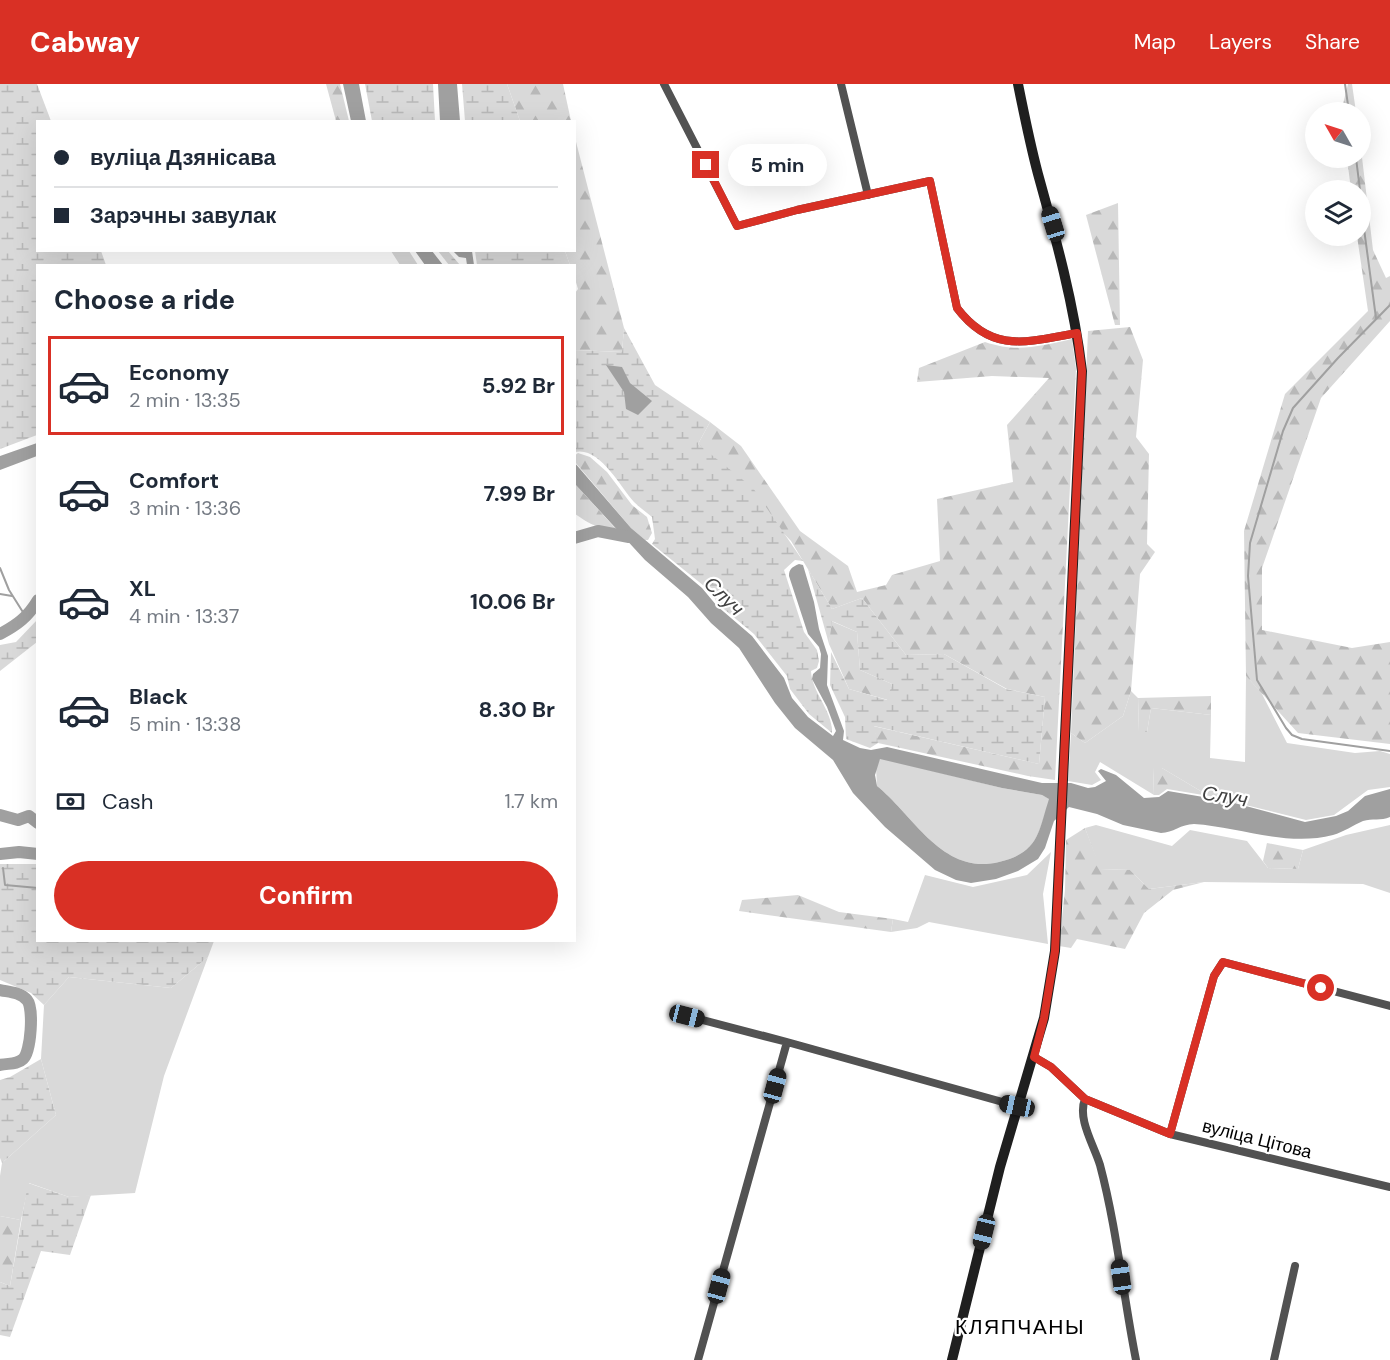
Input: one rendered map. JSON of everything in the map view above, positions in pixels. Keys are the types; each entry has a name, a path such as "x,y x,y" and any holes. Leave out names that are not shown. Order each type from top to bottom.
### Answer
{"main road":[{"path":"952,1360 1000,1167 1044,1018 1055,951 1082,371 1077,333 1053,224 1037,172 1018,84"}],"street":[{"path":"663,84 737,226 797,210 930,181 957,308 969,323 998,340 1036,340 1077,333"},
{"path":"841,84 868,195"},
{"path":"1170,1134 1214,976 1223,962 1390,1006"},
{"path":"687,1016 1017,1106"},
{"path":"698,1360 787,1042"},
{"name":"вуліца Цітова","path":"1034,1057 1051,1067 1085,1099 1170,1134 1390,1187"},
{"path":"1085,1099 1082,1107 1083,1117 1099,1162 1110,1204 1136,1360"},
{"path":"1274,1360 1295,1266"}],"green space":[{"path":"0,84 37,84 51,120 36,120 36,252 101,252 106,264 36,264 36,435 0,449"},
{"path":"326,84 340,84 349,120 336,120"},
{"path":"365,84 433,84 435,120 372,120"},
{"path":"462,84 507,84 520,120 465,120"},
{"path":"507,84 563,84 571,120 520,120"},
{"path":"1348,84 1352,84 1355,102 1344,102"},
{"path":"576,142 624,328 622,352 576,350 576,292 578,289 576,264 570,264 565,252 576,252"},
{"path":"1348,168 1363,168 1365,180 1350,180"},
{"path":"1118,203 1120,325 1115,325 1086,215"},
{"path":"1371,233 1373,250 1386,278 1390,276 1390,321 1321,398 1262,568 1262,630 1352,648 1390,642 1390,744 1298,733 1246,676 1244,531 1285,394 1368,311 1358,246 1371,246"},
{"path":"392,252 410,252 417,264 399,264"},
{"path":"439,252 449,252 459,264 448,264"},
{"path":"475,252 565,252 570,264 477,264"},
{"path":"1130,327 1143,360 1136,437 1149,454 1147,544 1155,552 1140,574 1131,691 1123,716 1085,743 1071,733 1088,331"},
{"path":"624,328 655,385 710,422 698,444 753,488 803,561 795,560 784,570 804,632 817,650 819,661 817,668 811,671 812,679 829,717 832,733 809,714 790,689 787,676 754,634 719,605 709,590 652,544 655,539 652,517 634,502 601,461 584,452 576,452 576,350 622,352"},
{"path":"1072,339 1076,369 1055,780 878,743 873,726 1039,764 1045,697 1007,689 944,654 906,655 862,598 832,609 791,541 698,444 710,422 741,446 800,531 848,566 857,592 886,585 892,575 940,561 937,499 1013,482 1007,425 1049,378 992,376 917,382 919,368 985,342 1018,348"},
{"path":"578,453 590,457 607,472 632,505 647,517 652,533 648,540 631,528 576,463"},
{"path":"576,485 615,528 609,529 589,523 576,515"},
{"path":"808,569 832,609 862,598 906,655 944,654 1006,689 1045,697 1039,764 874,726 878,743 870,748 846,739 845,717 830,685 831,652 849,689 887,700 892,684 860,670 857,632 832,621 829,644"},
{"path":"36,621 36,643 0,671 0,645 16,642"},
{"path":"831,621 857,632 860,670 892,684 888,700 849,689 829,644"},
{"path":"1246,676 1261,692 1287,743 1355,753 1380,751 1390,754 1390,787 1368,790 1334,815 1306,820 1209,796 1162,768 1153,768 1154,795 1100,762 1095,772 1101,780 1092,785 1068,781 1071,733 1085,743 1123,716 1131,691 1138,698 1139,732 1147,732 1151,708 1211,715 1210,758 1245,762"},
{"path":"1211,696 1211,715 1151,708 1147,732 1139,732 1138,698"},
{"path":"880,758 1002,788 1042,795 1050,799 1035,840 1022,853 999,862 979,864 962,860 946,852 917,827 877,786 876,768"},
{"path":"1153,768 1162,768 1209,796 1167,789 1159,795 1154,795"},
{"path":"1096,825 1172,846 1190,830 1247,841 1268,868 1298,869 1303,850 1346,835 1390,825 1390,893 1363,884 1204,882 1149,889 1130,870 1100,869 1085,828"},
{"path":"1085,828 1101,869 1130,870 1149,889 1204,882 1173,890 1144,913 1125,949 1077,939 1071,948 1059,946 1065,890 1066,840"},
{"path":"1267,843 1303,850 1298,869 1268,868 1263,861"},
{"path":"1051,852 1043,894 1048,944 929,922 917,928 891,932 893,919 908,922 925,875 973,887 1027,875"},
{"path":"0,864 36,864 36,942 214,942 208,957 171,988 69,977 44,1005 31,993 0,980"},
{"path":"798,895 839,912 893,919 891,932 739,911 742,900"},
{"path":"208,957 164,1076 135,1193 69,1197 29,1183 21,1220 0,1216 2,1163 56,1115 41,1059 44,1005 69,977 171,988"},
{"path":"41,1059 56,1115 2,1163 0,1158 0,1080 10,1077"},
{"path":"28,1183 69,1197 91,1195 70,1255 41,1251 10,1337 0,1335 0,1282 10,1286"},
{"path":"0,1216 21,1220 10,1286 0,1282"}],"shaded area":[{"path":"343,84 359,84 366,120 351,120"},
{"path":"438,84 457,84 460,120 440,120"},
{"path":"416,252 433,252 442,264 424,264"},
{"path":"454,252 472,252 474,264 467,264 466,258 459,257"},
{"path":"606,365 622,367 630,383 652,401 638,415 626,409 624,392"},
{"path":"36,443 36,456 0,470 0,456"},
{"path":"576,464 631,528 702,588 717,606 752,636 784,678 792,698 808,717 833,736 836,731 827,707 812,679 813,674 820,668 821,654 819,647 808,634 789,576 793,567 803,565 828,656 827,685 844,731 843,740 860,748 871,750 887,747 1042,783 1071,783 1088,788 1106,781 1098,771 1101,769 1116,775 1144,798 1159,797 1168,791 1227,801 1305,822 1336,816 1348,811 1365,796 1390,789 1390,817 1363,821 1333,835 1298,839 1194,824 1161,833 1123,825 1097,814 1069,807 1054,821 1045,848 1038,859 1018,871 996,879 971,883 956,880 935,870 885,827 853,793 833,760 795,728 775,703 739,648 711,623 688,597 645,560 576,485","holes":["880,759 1002,788 1042,795 1049,799 1039,831 1029,847 1012,858 979,864 962,860 946,852 931,840 877,786 875,775"]}],"waterway":[{"path":"1345,84 1348,102"},
{"path":"1357,168 1359,180"},
{"path":"1366,246 1376,318"},
{"path":"1390,305 1293,408 1283,431 1250,543 1248,576 1257,680 1286,728 1292,735 1302,739 1390,751"},
{"path":"576,537 598,531 629,537"},
{"path":"0,568 9,590 26,617"},
{"path":"0,594 12,596"},
{"path":"0,634 22,620 36,603"},
{"path":"0,815 18,820 29,816 36,821"},
{"path":"0,854 19,852 36,854"},
{"path":"3,868 5,885 36,888"},
{"path":"0,990 24,997 29,1005 31,1020 26,1055 21,1061 0,1065"}],"district":[{"name":"КЛЯПЧАНЫ","path":"1020,1327"}],"route":[{"path":"706,165 737,226 797,210 930,181 957,308 969,323 998,340 1036,340 1077,333 1082,371 1055,951 1044,1018 1034,1057 1051,1067 1085,1099 1170,1134 1214,976 1223,962 1321,988"}],"water label":[{"name":"Случ","path":"724,596"},
{"name":"Случ","path":"1225,796"}]}
